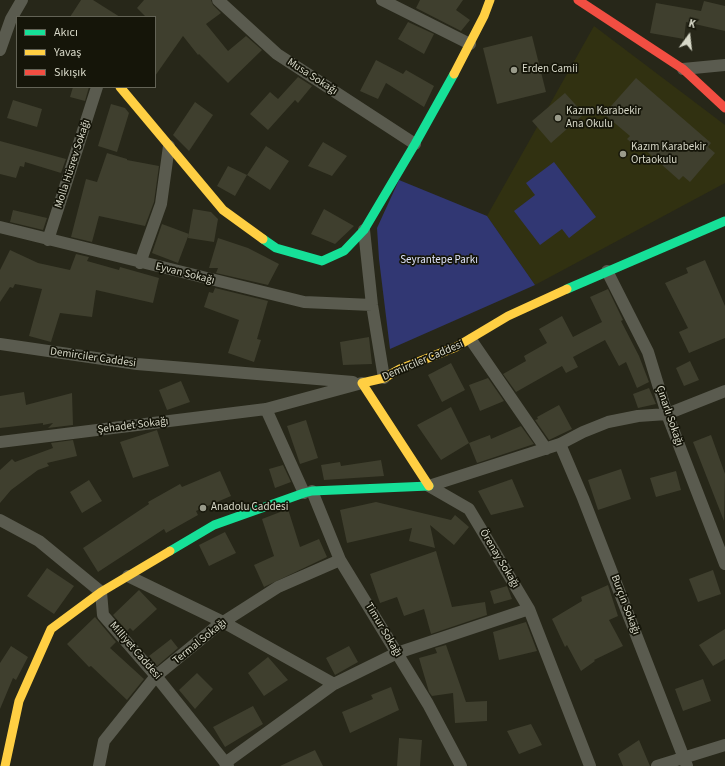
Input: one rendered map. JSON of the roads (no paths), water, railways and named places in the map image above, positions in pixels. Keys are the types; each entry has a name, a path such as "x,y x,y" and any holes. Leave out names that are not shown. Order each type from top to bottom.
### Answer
{"street":[{"path":"0,50 22,0"},
{"name":"Musa Sokağı","path":"218,0 276,54 415,144"},
{"path":"382,0 470,44"},
{"path":"121,88 222,210 276,248 322,261 344,251 364,230 415,144 470,44 490,0"},
{"path":"578,0 683,69 725,108"},
{"path":"683,69 725,65"},
{"name":"Molla Hüsrev Sokağı","path":"48,240 98,88"},
{"path":"140,263 161,204 169,146"},
{"name":"Demirciler Caddesi","path":"0,344 137,364 362,383 384,378 400,369 471,340 508,316 607,271 724,223"},
{"name":"Eyvan Sokağı","path":"0,227 140,263 304,302 372,305"},
{"path":"364,230 372,305 384,378"},
{"name":"Çınarlı Sokağı","path":"607,271 648,352 667,414 725,564"},
{"path":"471,340 546,449"},
{"name":"Şehadet Sokağı","path":"0,442 266,409 362,383"},
{"name":"Örenay Sokağı","path":"362,383 429,486 469,509 529,609 590,766"},
{"path":"5,766 19,701 51,629 101,592 214,525 308,492 429,486 560,444 583,432 608,422 638,416 667,414 725,391"},
{"path":"266,409 308,492"},
{"name":"Burçin Sokağı","path":"560,444 583,498 686,762"},
{"name":"Timur Sokağı","path":"308,492 340,560 428,704 461,766"},
{"path":"0,520 39,541 101,592"},
{"name":"Termal Sokağı","path":"99,766 104,741 156,676 223,622 278,587 340,560"},
{"path":"128,576 223,622 334,684"},
{"name":"Milliyet Caddesi","path":"101,592 103,615 156,676 226,764"},
{"path":"226,764 334,684 398,653 529,609"},
{"path":"658,766 686,762 725,745"}],"place":[{"name":"Erden Camii","path":"514,70"},
{"name":"Kazım Karabekir Ana Okulu","path":"558,118"},
{"name":"Kazım Karabekir Ortaokulu","path":"623,154"},
{"name":"Anadolu Caddesi","path":"203,508"}],"park label":[{"name":"Seyrantepe Parkı","path":"439,261"}]}
